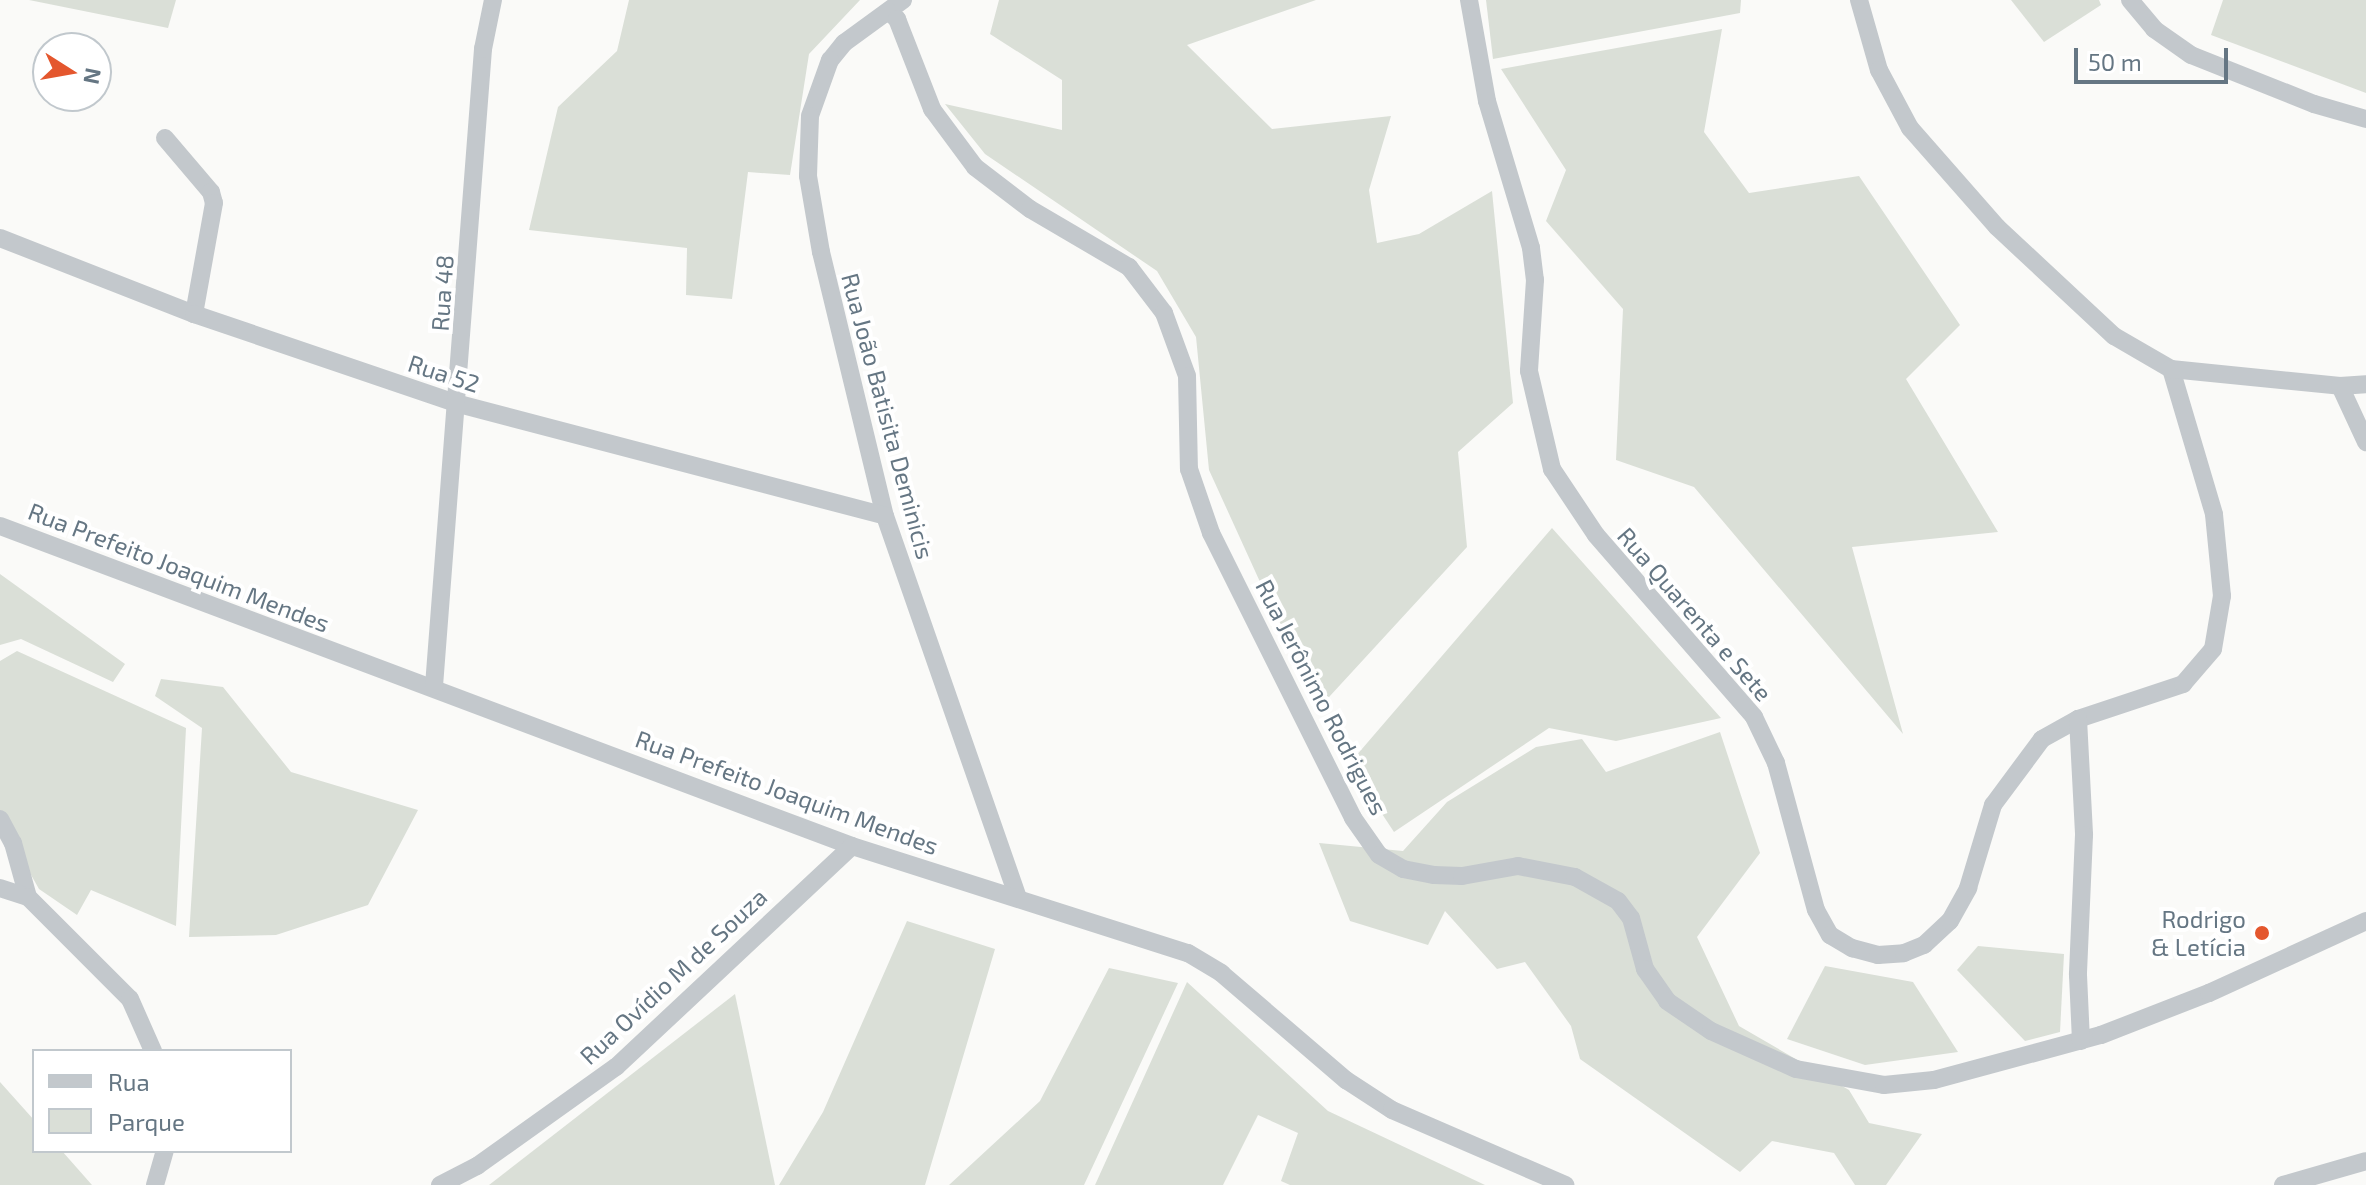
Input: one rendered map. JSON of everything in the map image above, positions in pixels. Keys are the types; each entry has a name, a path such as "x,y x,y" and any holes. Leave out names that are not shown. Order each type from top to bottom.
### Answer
{"street":[{"name":"Rua 48","path":"434,686 459,404 483,49 493,0"},
{"name":"Rua Quarenta e Sete","path":"1469,0 1487,101 1531,248 1535,280 1529,371 1552,469 1596,535 1754,717 1776,763 1816,910 1830,935 1878,955 1924,945 1950,921 1968,888 1993,805 2025,757 2042,739 2078,719 2183,684 2213,649 2222,596 2214,514 2171,369"},
{"path":"1859,0 1879,70 1910,128 1997,227 2114,336 2171,369 2340,386 2366,384"},
{"path":"2130,0 2154,29 2191,55 2314,104 2366,119"},
{"name":"Rua João Batisita Deminicis","path":"896,6 844,43 830,60 817,85 807,142 821,252 885,516 1017,896"},
{"name":"Rua Jerônimo Rodrigues","path":"896,6 897,19 932,109 975,167 1030,209 1129,267 1151,292 1170,324 1187,376 1189,469 1211,533 1353,818 1379,855 1403,869 1434,875 1537,867 1605,891 1631,918 1645,969 1667,1001 1711,1031 1796,1069 1884,1085 1934,1080 2081,1041 2209,993 2366,921"},
{"path":"165,138 211,192 214,203 194,314"},
{"name":"Rua 52","path":"0,238 194,314 459,404 885,516"},
{"path":"2340,386 2366,442"},
{"name":"Rua Prefeito Joaquim Mendes","path":"0,526 434,686 852,846 1017,896 1188,953 1221,973 1346,1080 1392,1110 1565,1185"},
{"path":"2078,719 2084,835 2078,975 2081,1041"},
{"path":"0,819 13,843 28,897"},
{"name":"Rua Ovídio M de Souza","path":"440,1185 477,1166 616,1067 852,846"},
{"path":"0,888 28,897 130,999 152,1049"},
{"path":"155,1185 164,1153"},
{"path":"2283,1185 2366,1161"}],"green space":[{"path":"29,0 176,0 168,28"},
{"path":"629,0 860,0 809,54 790,175 748,172 732,299 686,295 687,248 529,230 558,107 617,51"},
{"path":"999,0 1316,0 1187,45 1272,129 1391,116 1369,190 1377,243 1419,234 1492,191 1513,403 1458,452 1467,547 1318,709 1209,470 1196,337 1157,271 985,154 945,104 1062,130 1062,80 990,34"},
{"path":"1486,0 1741,0 1740,13 1493,59"},
{"path":"2011,0 2099,0 2101,5 2044,42"},
{"path":"2223,0 2366,0 2366,93 2211,35"},
{"path":"1722,29 1704,132 1749,193 1859,176 1960,325 1906,379 1998,532 1852,547 1903,734 1694,487 1616,460 1623,309 1546,221 1566,170 1501,69"},
{"path":"1552,528 1721,718 1616,741 1549,728 1394,832 1349,764"},
{"path":"0,574 125,664 113,682 21,639 0,645"},
{"path":"17,651 186,728 176,926 91,890 77,915 39,889 0,820 0,661"},
{"path":"161,679 223,687 291,772 418,810 368,905 276,935 189,937 202,728 155,696"},
{"path":"1720,732 1760,853 1697,937 1739,1026 1849,1090 1869,1123 1922,1134 1886,1185 1855,1185 1834,1153 1772,1141 1740,1172 1580,1059 1571,1026 1525,962 1497,969 1445,911 1428,945 1350,921 1319,843 1403,851 1447,802 1536,747 1582,739 1606,772"},
{"path":"907,921 995,949 925,1185 779,1185 823,1112"},
{"path":"1978,946 2064,954 2060,1032 2025,1041 1957,970"},
{"path":"1825,966 1913,982 1958,1052 1865,1065 1787,1039"},
{"path":"1109,968 1178,983 1084,1185 949,1185 1040,1101"},
{"path":"1187,982 1328,1111 1485,1185 1290,1185 1281,1181 1298,1133 1258,1115 1223,1185 1095,1185"},
{"path":"735,994 775,1185 489,1185"},
{"path":"0,1082 32,1118 32,1153 64,1153 92,1185 0,1185"}],"place":[{"name":"Rodrigo & Letícia","path":"2262,933"}]}
